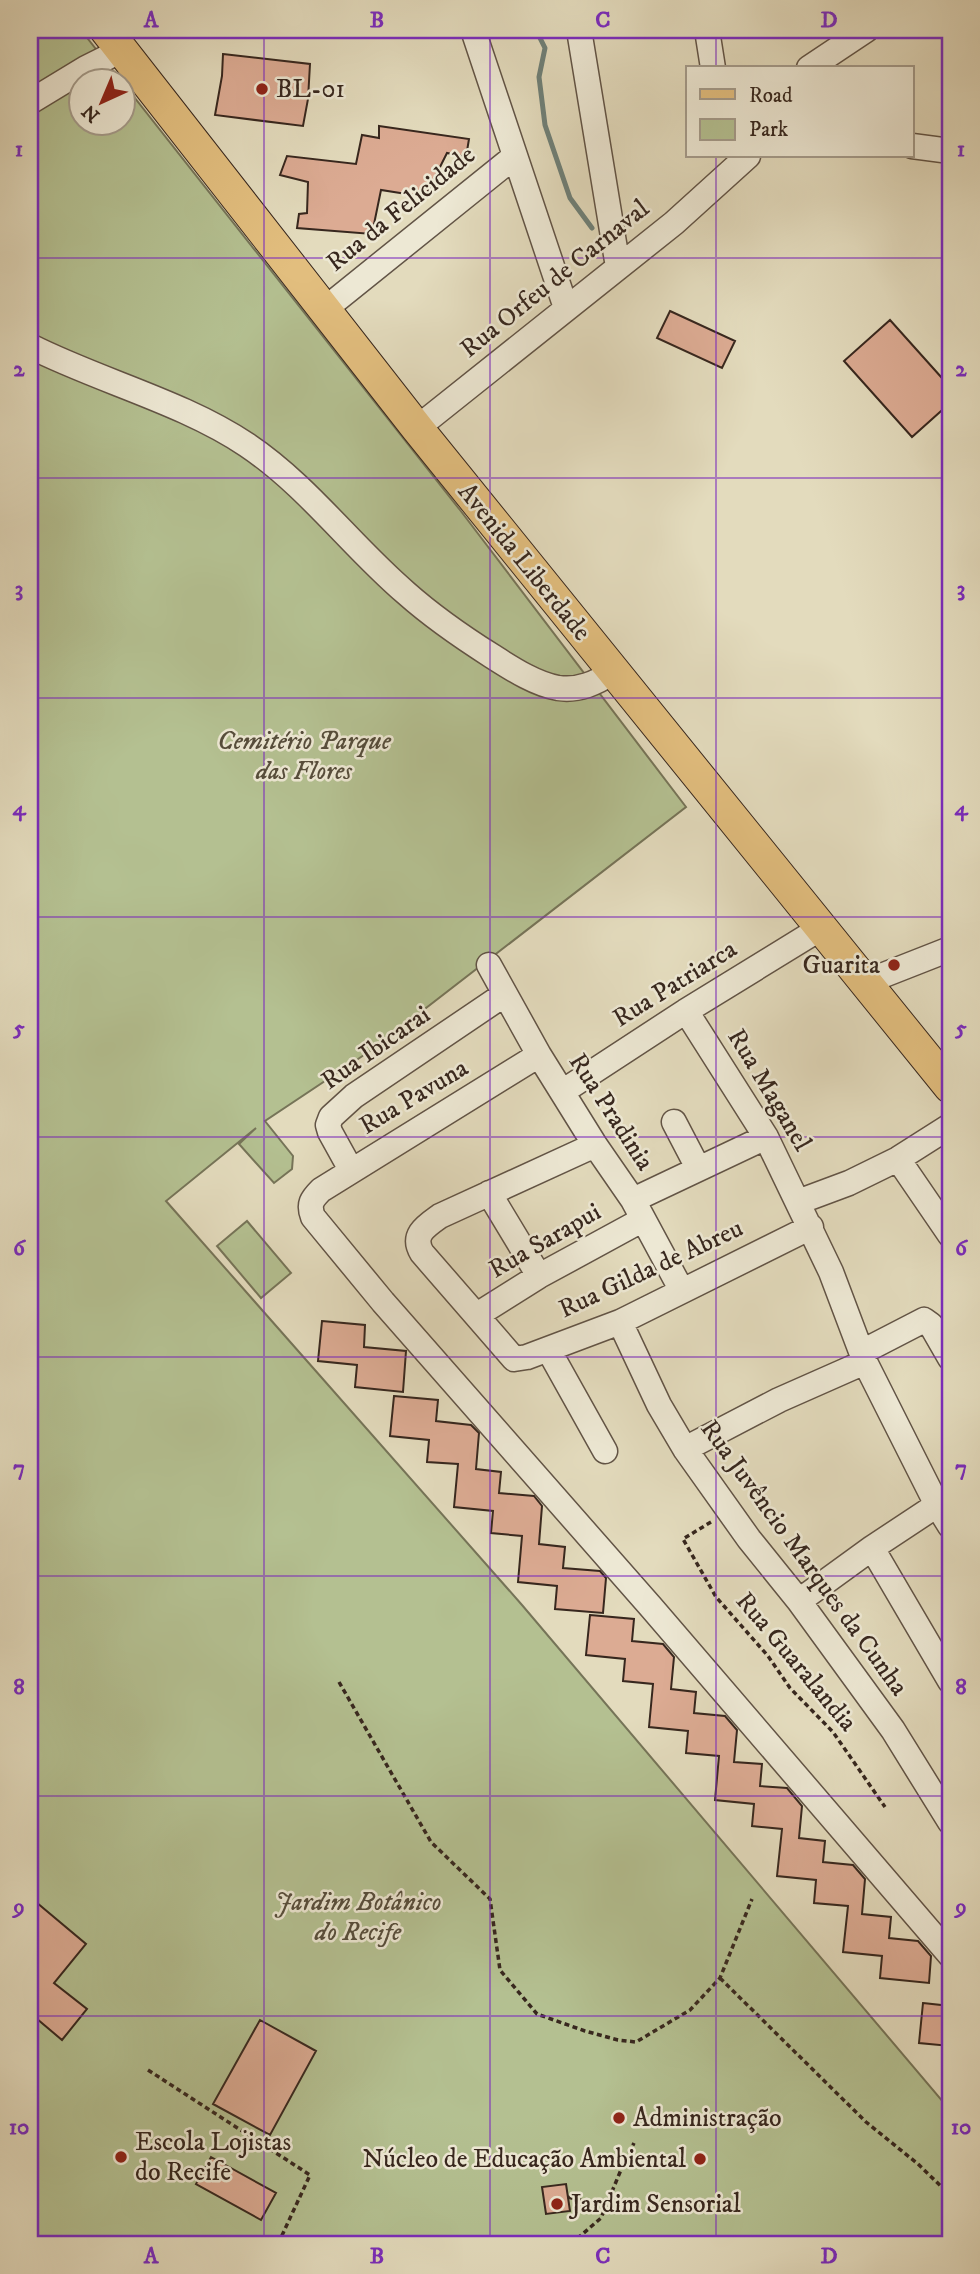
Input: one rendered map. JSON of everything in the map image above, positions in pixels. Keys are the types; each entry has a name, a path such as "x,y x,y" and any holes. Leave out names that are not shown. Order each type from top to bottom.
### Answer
{"main road":[{"name":"Avenida Liberdade","path":"111,46 950,1087"}],"street":[{"path":"473,30 566,308"},
{"path":"579,30 618,267"},
{"path":"812,66 866,30"},
{"path":"710,31 713,66"},
{"path":"30,102 111,46"},
{"path":"914,146 950,151"},
{"name":"Rua da Felicidade","path":"325,309 515,156"},
{"name":"Rua Orfeu de Carnaval","path":"417,428 674,223 728,165"},
{"path":"30,346 211,424 246,444 280,469 405,593 456,634 503,663 537,681 558,688 579,688 598,682 613,672"},
{"name":"Rua Patriarca","path":"562,1092 821,928"},
{"path":"866,982 950,949"},
{"name":"Rua Pradinia","path":"489,965 539,1055 637,1210 682,1291"},
{"name":"Rua Ibicarai","path":"351,1170 328,1125 338,1108 505,994"},
{"name":"Rua Maganel","path":"686,1012 766,1137 811,1227 864,1357 944,1516"},
{"name":"Rua Pavuna","path":"539,1055 321,1190 312,1199 310,1206 319,1226 950,1955"},
{"path":"674,1122 698,1168"},
{"path":"798,1202 849,1183 898,1158 950,1126"},
{"name":"Rua Sarapui","path":"477,1315 698,1168 766,1137"},
{"path":"477,1315 432,1265 418,1245 418,1235 440,1216 594,1145"},
{"path":"898,1158 950,1235"},
{"path":"489,1193 539,1276"},
{"name":"Rua Gilda de Abreu","path":"477,1315 500,1346 514,1359 620,1322 811,1227"},
{"path":"685,1449 864,1357 924,1320 928,1321 950,1359"},
{"name":"Rua Juvêncio Marques da Cunha","path":"620,1322 659,1405 685,1449 893,1730 950,1822"},
{"path":"548,1349 605,1451"},
{"path":"799,1601 872,1548 944,1516"},
{"path":"872,1548 950,1681"}],"path":[{"name":"Rua Guaralandia","path":"729,1510 684,1539 716,1597 768,1656 790,1688 833,1732 885,1807"},
{"path":"339,1682 431,1842 490,1899 500,1970 537,2014 596,2034 636,2042 690,2010 720,1978 752,1899"},
{"path":"720,1978 866,2122 918,2164 950,2195"},
{"path":"148,2070 310,2175 278,2244"},
{"path":"571,2244 601,2218 634,2143"},
{"path":"568,2197 605,2206"},
{"path":"508,2241 519,2244"}],"green space":[{"path":"30,30 81,30 109,66 66,66 66,136 136,136 136,99 460,510 686,807 373,1049 265,1121 293,1156 292,1169 274,1183 239,1144 256,1128 166,1201 522,1605 950,2110 950,2244 30,2244"},
{"path":"247,1221 291,1273 261,1298 217,1246"}],"building":[{"name":"BL-01","path":"223,54 310,64 303,126 215,115"},
{"path":"379,126 469,139 466,157 447,153 425,197 381,190 372,234 297,228 299,214 307,213 308,182 280,175 287,156 356,164 362,135 379,138"},
{"path":"670,311 735,341 722,368 657,338"},
{"path":"890,320 950,387 950,403 912,437 844,361"},
{"path":"322,1321 365,1325 364,1347 406,1351 403,1392 355,1387 357,1365 318,1361"},
{"path":"394,1396 438,1400 436,1421 471,1425 479,1433 476,1469 501,1472 499,1493 534,1496 542,1506 539,1544 565,1547 563,1568 600,1571 606,1578 603,1613 555,1609 557,1586 518,1582 522,1536 491,1533 493,1511 454,1507 458,1464 427,1462 429,1440 390,1436"},
{"path":"590,1615 634,1619 632,1641 663,1644 674,1657 671,1689 696,1692 694,1713 725,1716 737,1730 734,1762 762,1764 760,1786 787,1788 802,1806 799,1838 825,1841 823,1862 853,1865 865,1879 862,1914 891,1917 889,1938 918,1941 931,1956 929,1983 880,1978 882,1956 843,1952 848,1906 814,1903 816,1880 777,1876 782,1829 752,1826 754,1804 715,1800 719,1756 686,1753 688,1731 649,1727 653,1684 623,1681 625,1659 586,1655"},
{"path":"30,1897 86,1944 54,1983 87,2009 62,2040 30,2013"},
{"path":"923,2003 950,2006 950,2046 919,2043"},
{"path":"260,2020 316,2051 270,2135 213,2104"},
{"path":"211,2157 276,2193 261,2220 196,2184"},
{"name":"Jardim Sensorial","path":"566,2184 570,2211 546,2214 542,2187"}],"waterway":[{"path":"536,30 545,48 539,77 545,125 570,198 592,228"}],"place":[{"name":"BL-01","path":"262,89"},
{"name":"Guarita","path":"894,965"},
{"name":"Administração","path":"619,2118"},
{"name":"Escola Lojistas do Recife","path":"121,2157"},
{"name":"Núcleo de Educação Ambiental","path":"700,2159"},
{"name":"Jardim Sensorial","path":"557,2204"}],"park label":[{"name":"Cemitério Parque das Flores","path":"304,756"},
{"name":"Jardim Botânico do Recife","path":"358,1917"}]}
